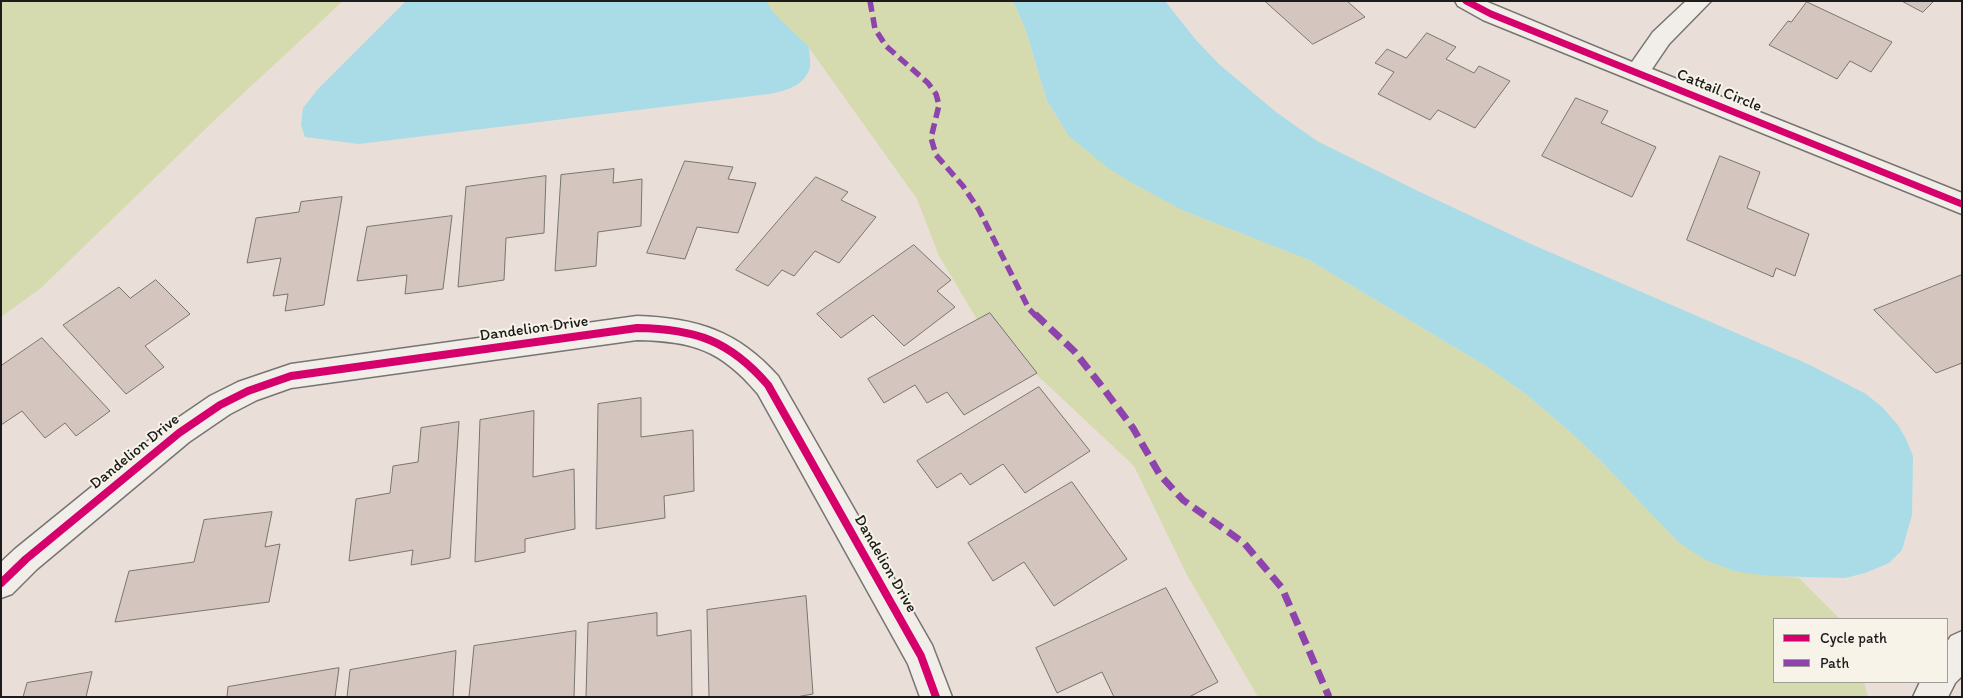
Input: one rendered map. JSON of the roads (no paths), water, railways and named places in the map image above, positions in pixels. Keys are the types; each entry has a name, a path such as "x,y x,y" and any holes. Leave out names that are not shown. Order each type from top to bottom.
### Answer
{"street":[{"name":"Cattail Circle","path":"1466,1 1492,14 1962,204"},
{"path":"1638,73 1661,38 1700,1"},
{"name":"Dandelion Drive","path":"1,583 26,559 179,433 220,405 248,391 291,376 628,330 655,328 689,332 720,344 747,361 768,385 922,656 936,697"},
{"path":"1948,668 1962,647"},
{"path":"1929,697 1938,683"}],"water":[{"path":"406,1 766,1 773,12 809,47 810,67 804,79 799,83 788,89 769,94 359,144 305,137 301,125 303,108 318,89"},
{"path":"1013,1 1165,1 1196,40 1220,65 1276,112 1317,141 1531,244 1810,365 1866,394 1882,407 1898,425 1913,456 1912,515 1902,550 1889,563 1865,573 1845,578 1770,576 1734,571 1705,560 1677,541 1599,459 1569,431 1527,395 1486,366 1309,260 1182,210 1108,168 1069,136 1047,101 1025,28"}]}
